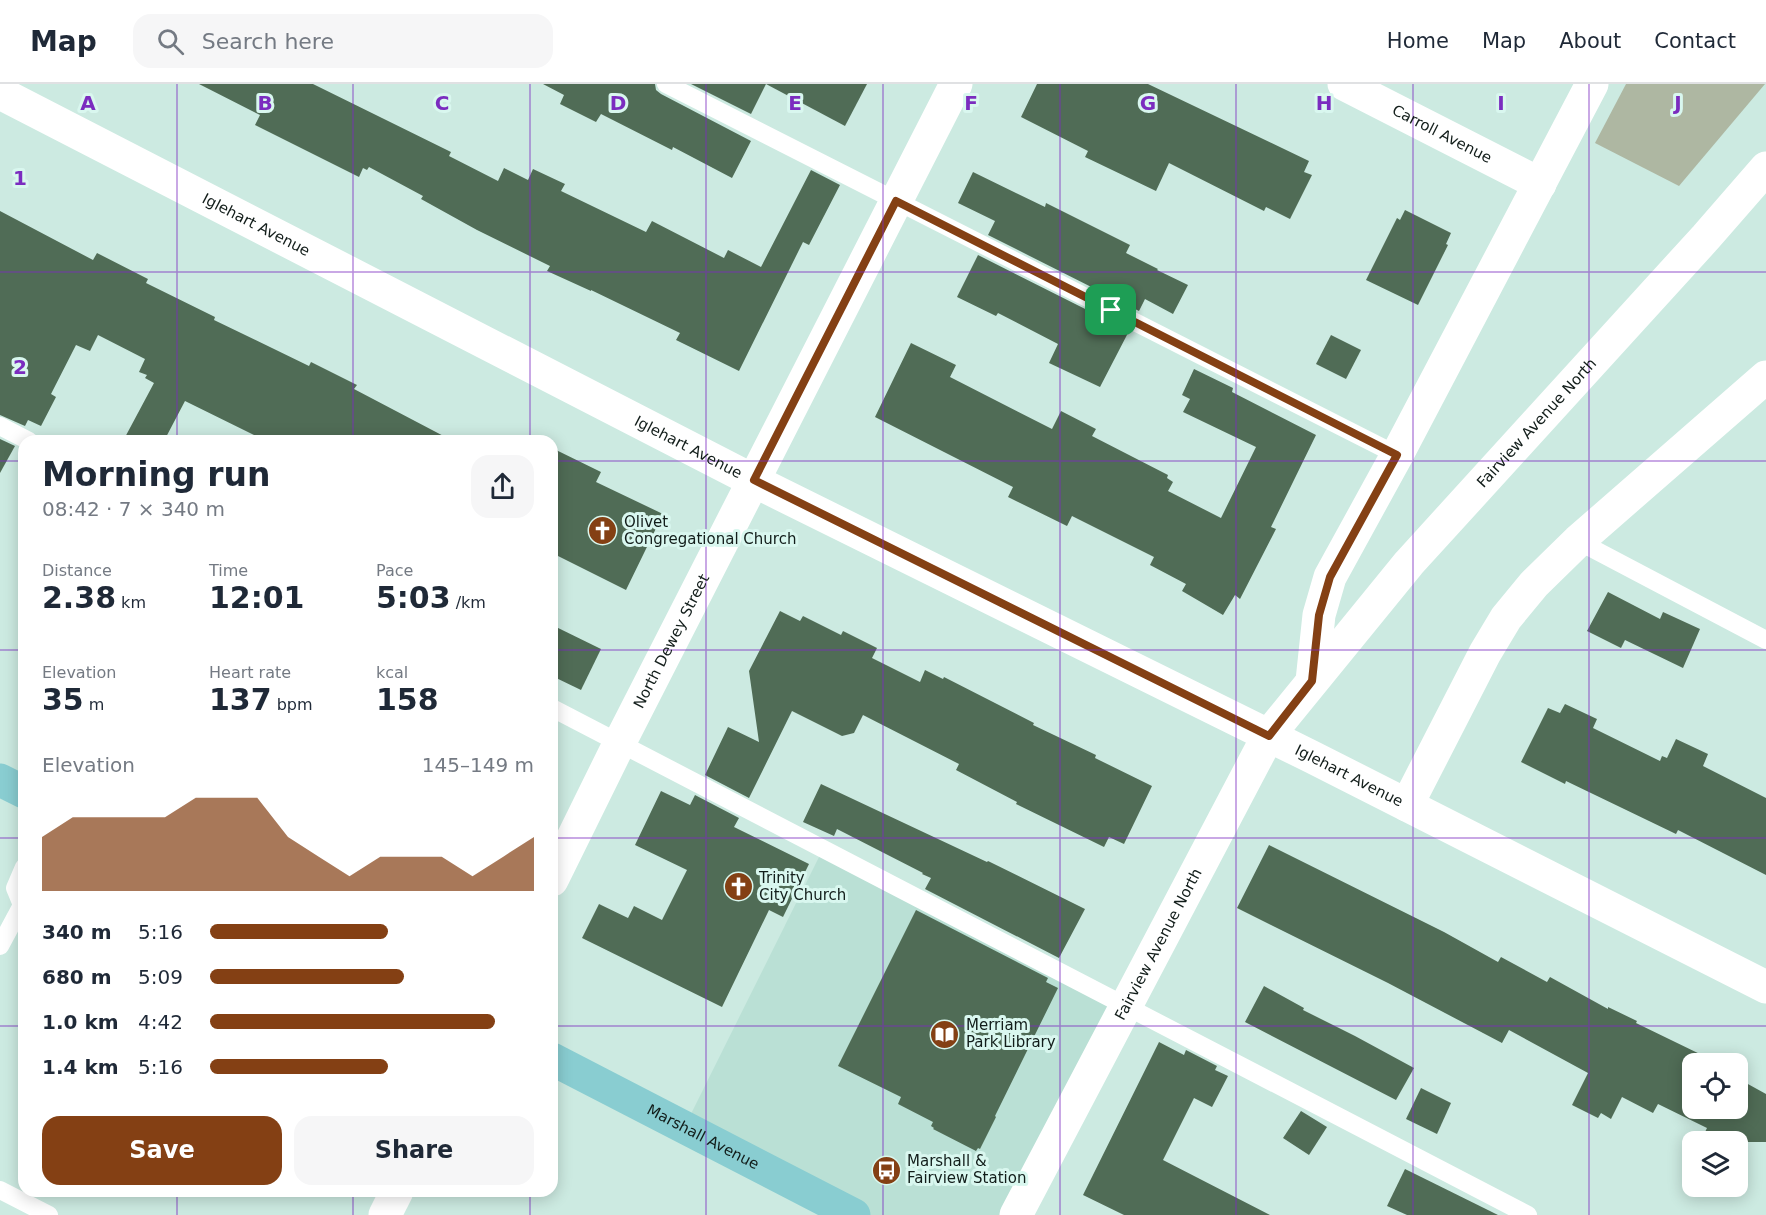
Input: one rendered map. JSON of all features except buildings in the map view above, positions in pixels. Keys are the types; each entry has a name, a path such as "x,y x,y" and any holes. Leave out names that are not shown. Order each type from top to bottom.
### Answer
{"main road":[{"path":"0,780 18,789"},
{"name":"Marshall Avenue","path":"558,1062 854,1215"}],"street":[{"name":"North Dewey Street","path":"558,868 956,84"},
{"name":"Carroll Avenue","path":"1344,84 1540,184"},
{"path":"1312,681 1319,615 1330,577 1397,455 1592,84"},
{"name":"Iglehart Avenue","path":"0,93 754,480 1407,805 1766,987"},
{"name":"Fairview Avenue North","path":"1016,1215 1269,736 1409,562 1706,237 1766,168"},
{"path":"1407,805 1485,653 1506,618 1534,584 1578,541 1766,377"},
{"path":"385,1215 395,1197"}],"lane":[{"path":"666,84 1397,455"},
{"path":"0,426 18,435"},
{"path":"1578,541 1766,640"},
{"path":"558,711 1528,1215"},
{"path":"8,884 18,900"},
{"path":"0,946 18,913"},
{"path":"0,1190 49,1215"}],"shaded area":[{"path":"1626,84 1765,84 1679,186 1595,143"},
{"path":"823,849 1121,1003 1015,1215 834,1215 679,1138"}],"place":[{"name":"Olivet Congregational Church","path":"603,531"},
{"name":"Trinity City Church","path":"738,887"},
{"name":"Merriam Park Library","path":"945,1034"},
{"name":"Marshall & Fairview Station","path":"886,1170"}],"route":[{"path":"896,201 1111,310 1397,455 1330,577 1319,615 1312,681 1269,736 754,480 896,201"}]}
